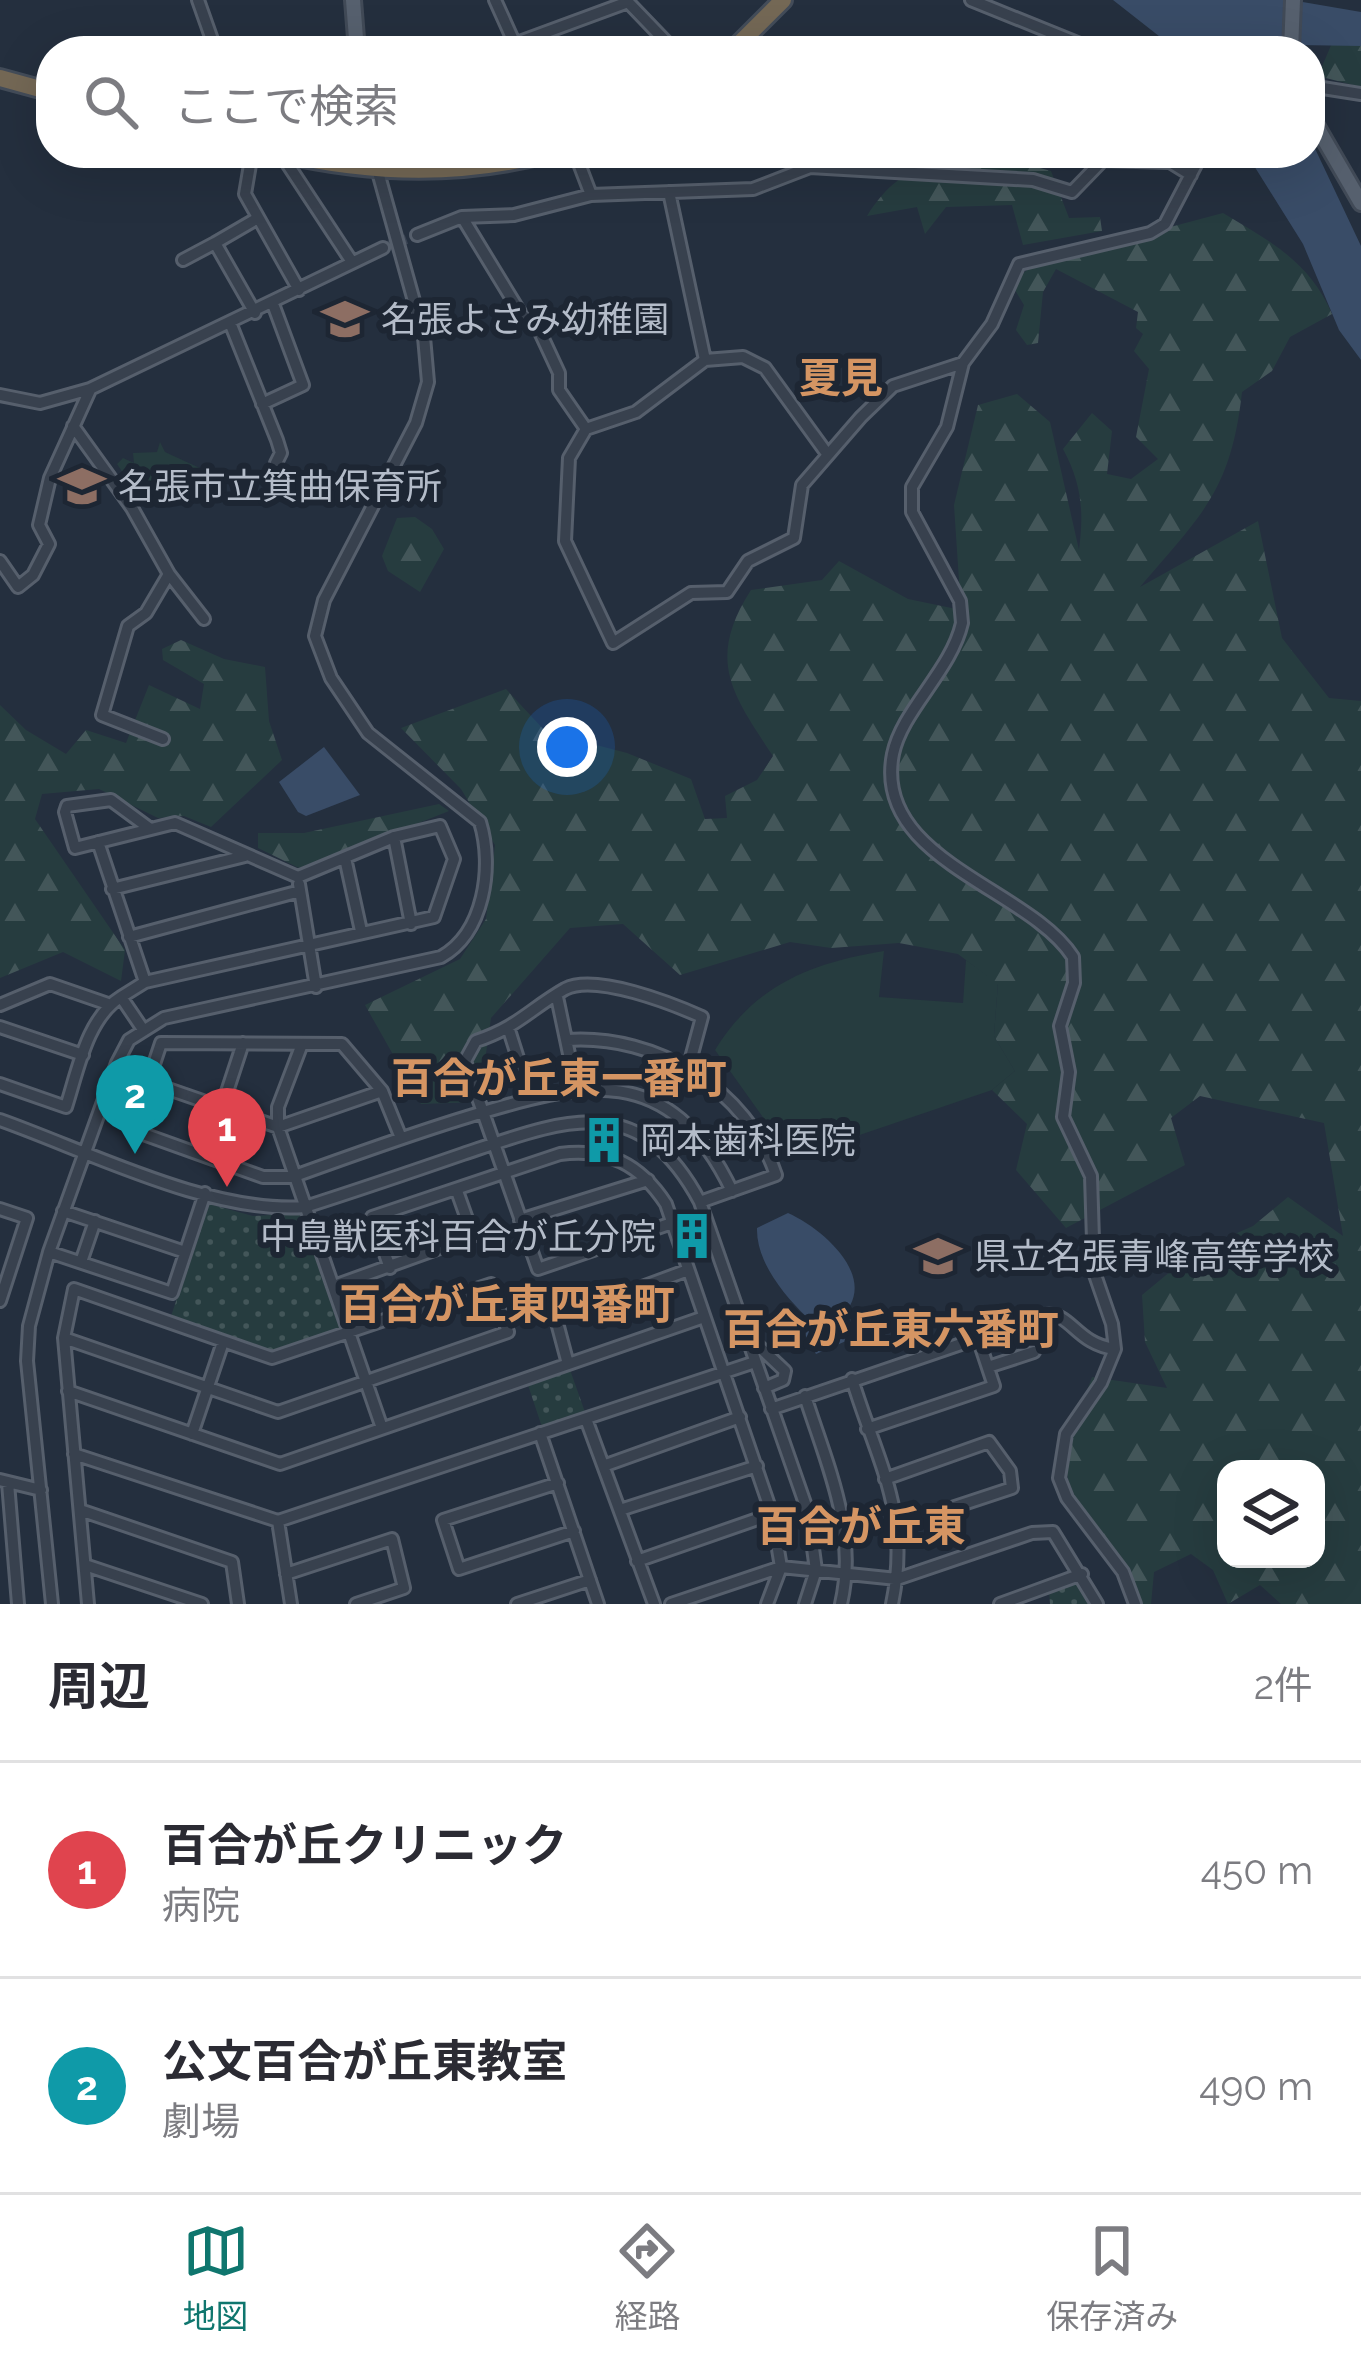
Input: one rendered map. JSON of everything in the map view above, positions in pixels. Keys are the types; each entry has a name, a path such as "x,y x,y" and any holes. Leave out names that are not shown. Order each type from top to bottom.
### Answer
{"highway":[{"path":"746,36 782,0"},
{"path":"0,78 36,88"},
{"path":"357,168 378,172 456,168"}],"main road":[{"path":"353,0 356,36"},
{"path":"1292,36 1293,0"},
{"path":"1325,141 1361,203"},
{"path":"377,168 378,172"}],"street":[{"path":"198,0 197,11 209,36"},
{"path":"495,0 511,36"},
{"path":"971,0 1060,36"},
{"path":"544,36 627,1 661,36"},
{"path":"1325,88 1361,94"},
{"path":"249,168 244,190 299,290"},
{"path":"290,168 352,262"},
{"path":"581,168 591,195"},
{"path":"417,235 462,218 514,215 591,195 753,189 807,168"},
{"path":"827,168 1033,180 1072,191 1094,168"},
{"path":"1179,168 1191,176"},
{"path":"1135,1604 1123,1572 1067,1498 1059,1478 1066,1434 1100,1383 1114,1349 1112,1324 1094,1272 1091,1177 1063,1117 1069,1072 1060,1027 1073,983 1073,957 1035,917 940,859 906,814 894,788 897,742 934,684 962,623 960,601 917,525 911,500 918,475 947,427 963,364 992,324 1019,264 1150,233 1165,224 1195,168"},
{"path":"52,1604 27,1361 29,1326 63,1211 117,1063 142,1028 164,1018 420,963 458,947 479,909 484,864 480,822 368,733 331,678 315,636 324,600 416,423 428,382 424,337 378,172"},
{"path":"669,192 706,360"},
{"path":"183,260 258,218"},
{"path":"462,218 521,314 538,330 560,373 560,390 586,429"},
{"path":"215,243 255,313"},
{"path":"0,395 40,403 90,389 383,248"},
{"path":"262,404 303,386 273,304"},
{"path":"231,325 281,453 276,463"},
{"path":"828,454 755,360 706,360 637,412 586,429 569,458 565,541 613,643 691,593 728,592 748,561 794,538 796,495 893,386 963,364"},
{"path":"0,561 18,587 47,554 49,544 39,525 50,478 90,389"},
{"path":"73,426 204,619"},
{"path":"163,740 102,715 128,626 146,613 170,574"},
{"path":"0,1084 66,1107 83,1054 108,1004 145,982 310,942 411,924 441,910 454,859 440,826 394,837 298,877 175,824 75,848 68,806 111,800 149,828"},
{"path":"394,837 411,924"},
{"path":"98,842 145,982"},
{"path":"112,889 248,855"},
{"path":"345,858 362,931"},
{"path":"454,859 484,864"},
{"path":"298,877 316,987"},
{"path":"129,937 300,891"},
{"path":"0,1005 50,984 108,1004"},
{"path":"672,1223 538,1269 464,1061 476,1041 509,1030 568,987 620,989 662,999 702,1017 688,1070"},
{"path":"121,997 142,1028"},
{"path":"557,997 576,1087"},
{"path":"0,1027 83,1054"},
{"path":"509,1030 530,1096"},
{"path":"567,1040 622,1042 688,1070 736,1107 776,1175 700,1202"},
{"path":"401,1138 382,1091 342,1043 161,1043 132,1131 262,1177 292,1177 530,1096 576,1087 606,1088 659,1105 703,1138 732,1191"},
{"path":"222,1107 243,1043"},
{"path":"302,1043 278,1107 278,1127 382,1428"},
{"path":"148,1082 278,1127 382,1091"},
{"path":"0,1120 256,1207 305,1207 576,1119 639,1133 682,1168 700,1202 808,1512 816,1570 805,1604"},
{"path":"625,1160 639,1133"},
{"path":"390,1268 372,1217 586,1151 625,1160 648,1180 667,1204 772,1514 782,1567 767,1604"},
{"path":"520,1220 648,1180"},
{"path":"334,1286 472,1236 457,1191"},
{"path":"50,1252 172,1293 205,1193"},
{"path":"0,1209 27,1218 4,1264 0,1301"},
{"path":"63,1211 185,1252"},
{"path":"81,1262 94,1221"},
{"path":"568,1364 556,1318 688,1270"},
{"path":"64,1338 278,1412 508,1332 491,1284 272,1358 74,1288 64,1338 88,1604"},
{"path":"770,1409 1056,1314 1083,1340 1114,1349"},
{"path":"68,1391 280,1464 704,1318"},
{"path":"746,1335 785,1371 783,1380 764,1388"},
{"path":"867,1429 994,1386 978,1338"},
{"path":"191,1434 223,1342"},
{"path":"988,1367 1034,1352"},
{"path":"74,1454 278,1521 755,1362"},
{"path":"852,1379 900,1525 892,1604"},
{"path":"805,1396 844,1518 848,1574 841,1604"},
{"path":"605,1465 740,1417"},
{"path":"586,1419 654,1604"},
{"path":"540,1433 598,1604"},
{"path":"885,1479 989,1442 1010,1471 1012,1488 900,1525"},
{"path":"620,1510 757,1466"},
{"path":"18,1604 5,1532 4,1482 40,1490"},
{"path":"558,1484 443,1520 459,1569 574,1531"},
{"path":"80,1510 232,1562 238,1604"},
{"path":"637,1561 772,1514"},
{"path":"278,1521 291,1604"},
{"path":"671,1604 782,1567 897,1579 1032,1533 1053,1532 1097,1604"},
{"path":"286,1574 392,1539 404,1588 356,1604"},
{"path":"85,1565 202,1604"},
{"path":"1000,1604 1082,1574"},
{"path":"517,1604 590,1580"},
{"path":"1039,1591 1044,1604"}],"green space":[{"path":"1361,37 1361,87 1325,78 1325,60 1332,43"},
{"path":"923,168 1051,171 1069,218 1100,217 1102,231 1023,245 1012,205 946,207 925,234 917,207 867,216 897,181"},
{"path":"1223,213 1300,267 1332,314 1290,337 1272,371 1242,392 1221,478 1197,519 1140,587 1258,521 1282,638 1329,698 1361,701 1361,1604 1281,1604 1260,1585 1228,1604 1213,1570 1191,1554 1154,1572 1151,1604 1140,1604 1127,1572 1078,1504 1067,1475 1072,1432 1092,1377 1167,1388 1145,1342 1142,1295 1194,1252 1253,1226 1288,1197 1343,1236 1324,1123 1200,1096 1171,1118 1185,1165 1066,1228 1016,1170 1027,1124 992,1090 1015,1071 994,1036 998,984 958,954 899,943 831,948 790,942 680,975 623,924 570,928 491,1018 479,1102 421,1104 365,1005 460,959 486,919 495,845 461,789 401,728 506,689 546,732 627,753 691,779 705,819 727,818 725,796 757,780 773,756 736,695 727,657 737,615 751,590 822,580 839,561 908,599 961,610 954,505 978,405 1017,394 1050,422 1079,550 1080,498 1063,449 1092,413 1112,431 1107,474 1131,479 1158,459 1136,437 1149,369 1134,351 1143,334 1136,328 1138,312 1056,269 1043,292 1038,343 1027,345 1016,330 1024,305 1015,290 1023,273 1039,262"},
{"path":"160,442 165,452 217,476 223,489 219,498 200,487 181,490 168,476 148,482 139,469 123,473 117,464 123,458 134,463 133,453 157,452"},
{"path":"415,517 432,529 444,549 420,592 388,571 382,556 397,518"},
{"path":"181,640 224,659 265,667 269,721 282,760 211,827 184,816 158,818 99,789 42,794 35,819 125,950 121,981 63,952 0,978 0,705 26,730 66,754 86,730 126,743 149,685 200,709 204,684 163,660 162,649"},
{"path":"439,804 449,811 299,868 258,848 258,833 304,833"},
{"path":"884,951 879,997 963,1003 966,960 998,983 994,1036 1015,1071 992,1090 792,1158 715,1050 748,1009 787,981 832,962"},
{"path":"209,1204 253,1216 303,1213 345,1332 273,1355 170,1319"},
{"path":"569,1367 586,1415 543,1430 527,1382"},
{"path":"1079,1582 1093,1604 1050,1604 1049,1590"}],"water":[{"path":"1113,0 1291,0 1361,12 1361,46 1325,45 1325,36 1159,36"},
{"path":"1255,168 1324,168 1361,246 1361,360 1339,330 1303,244"},
{"path":"324,747 360,795 306,816 298,812 279,782"},
{"path":"788,1213 833,1245 853,1275 855,1291 849,1307 835,1322 812,1322 784,1292 762,1255 757,1228"},
{"path":"787,1304 811,1327 837,1324 841,1334 853,1338 816,1354"}],"tunnel":[{"path":"383,248 417,235"}],"place":[{"name":"名張よさみ幼稚園","path":"345,319"},
{"name":"名張市立箕曲保育所","path":"82,486"},
{"name":"岡本歯科医院","path":"604,1140"},
{"name":"公文百合が丘東教室","path":"135,1154"},
{"name":"百合が丘クリニック","path":"227,1187"},
{"name":"中島獣医科百合が丘分院","path":"692,1236"},
{"name":"県立名張青峰高等学校","path":"938,1256"}],"district":[{"name":"夏見","path":"841,378"},
{"name":"百合が丘東一番町","path":"559,1078"},
{"name":"百合が丘東四番町","path":"507,1304"},
{"name":"百合が丘東六番町","path":"891,1329"},
{"name":"百合が丘東","path":"861,1526"}]}
